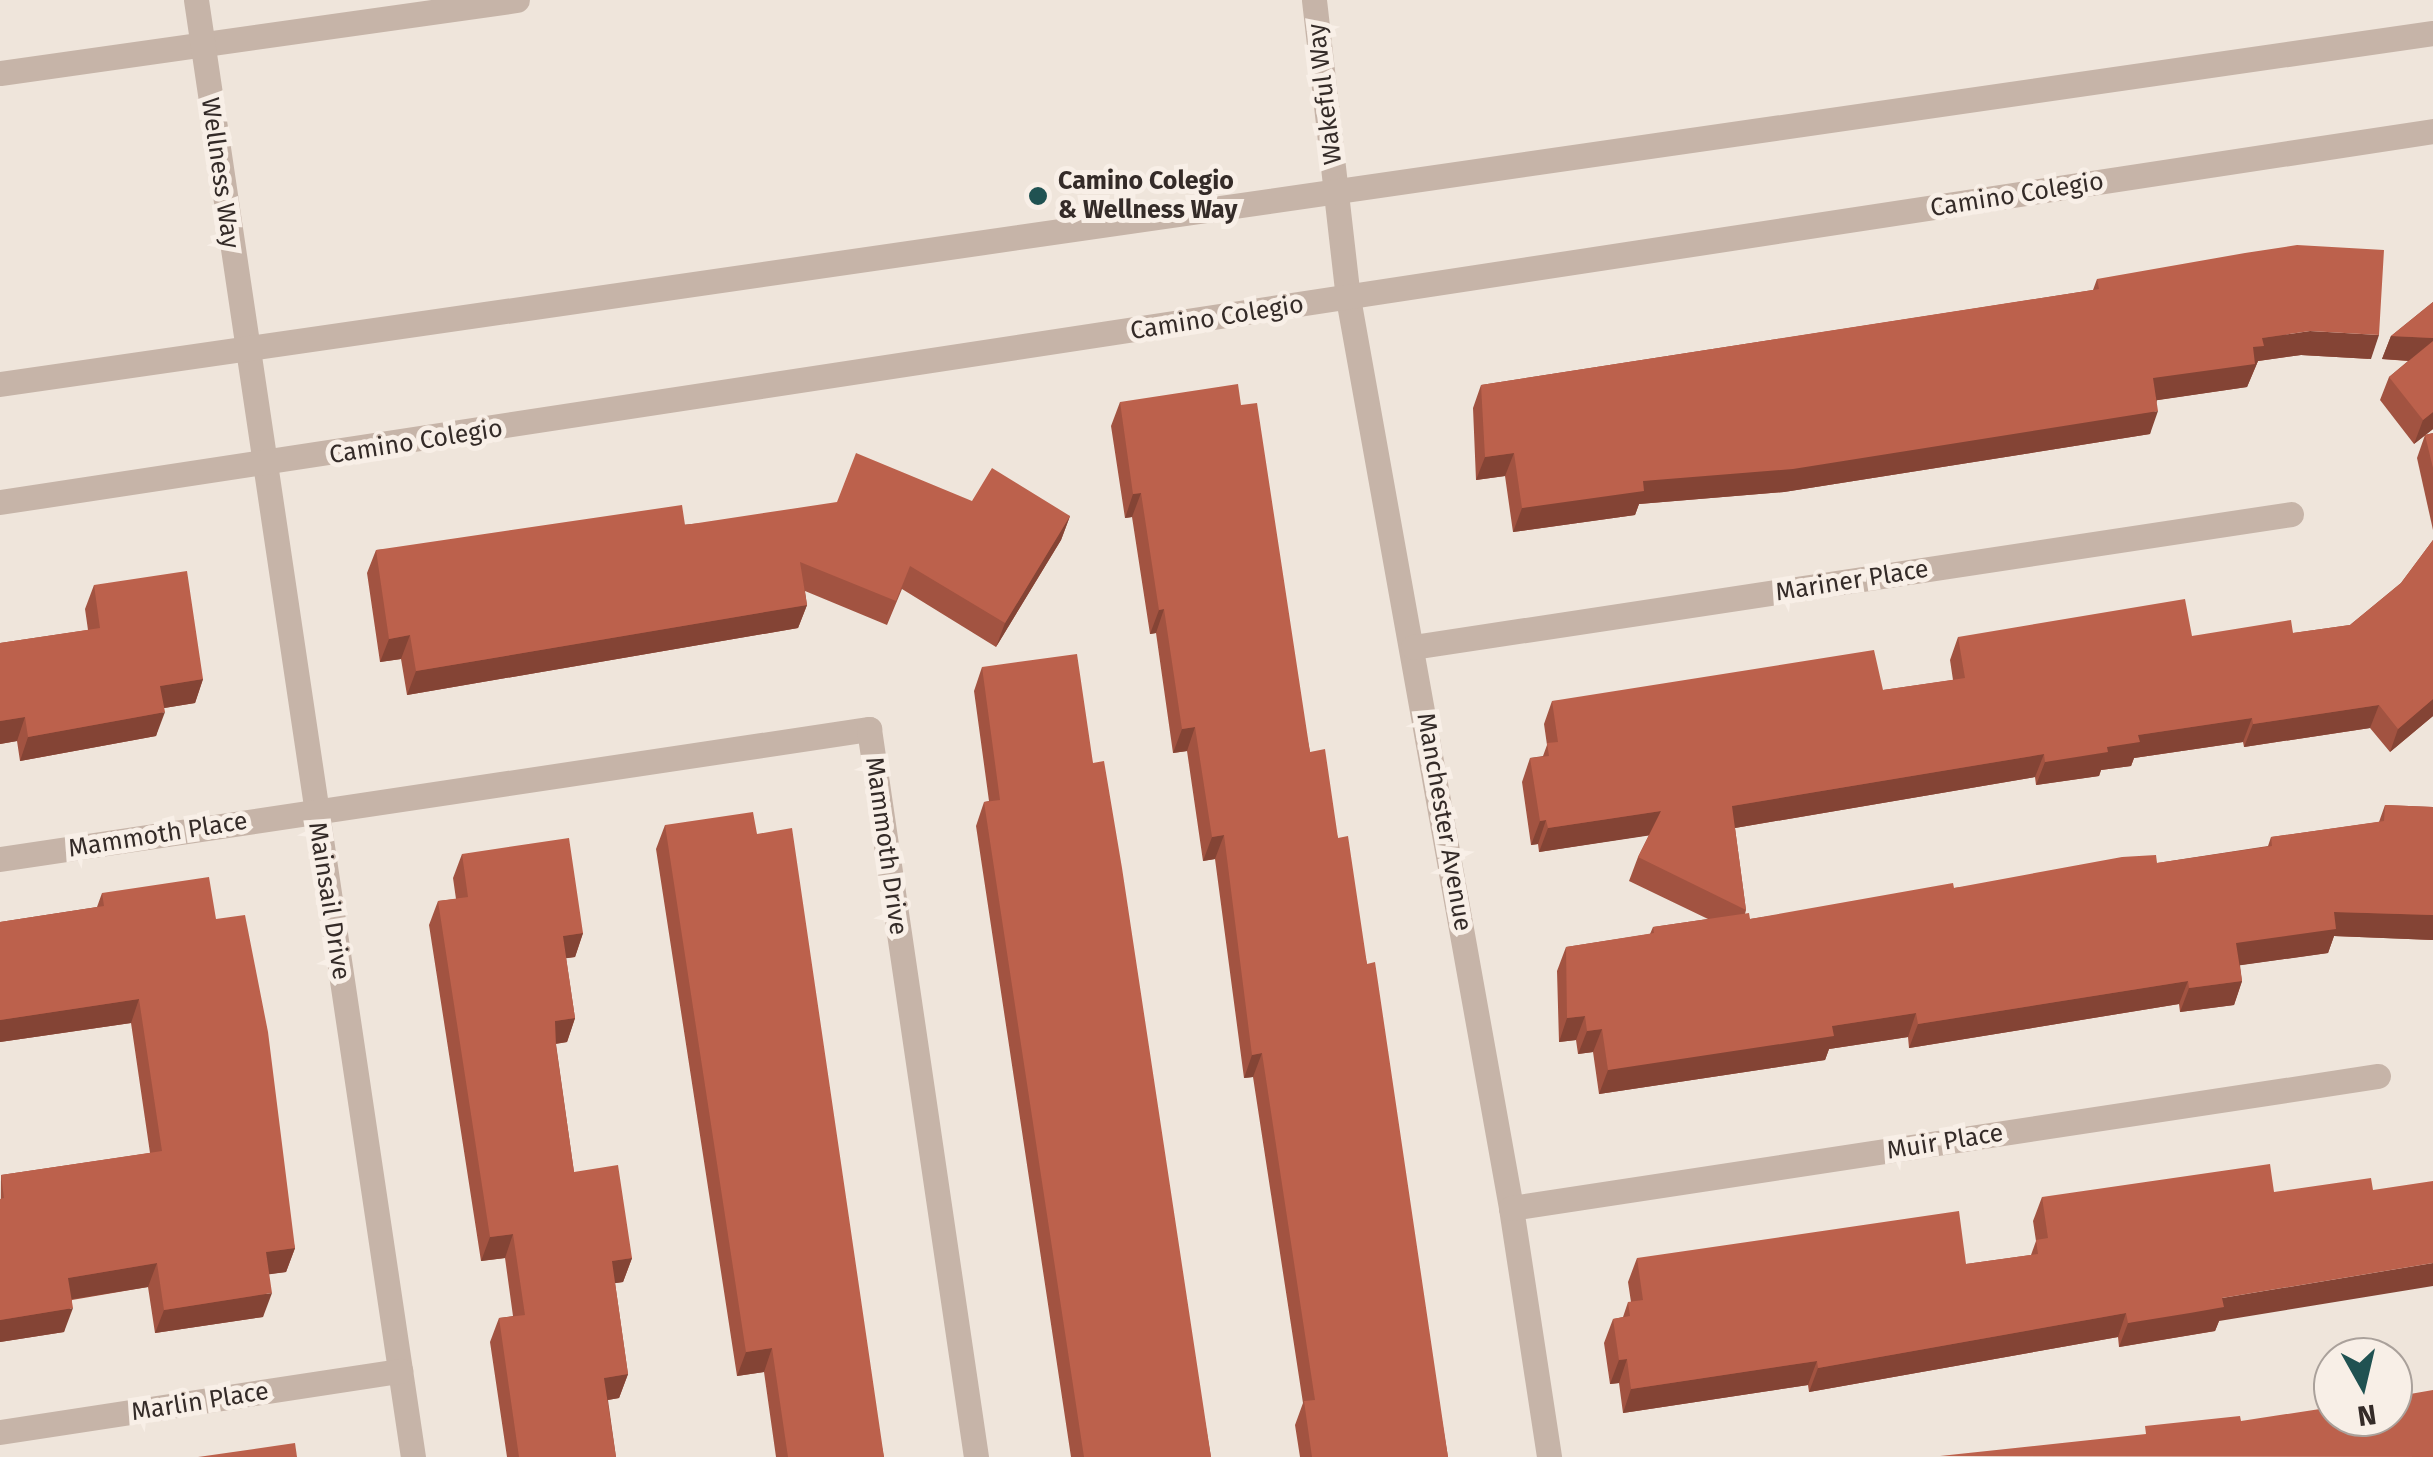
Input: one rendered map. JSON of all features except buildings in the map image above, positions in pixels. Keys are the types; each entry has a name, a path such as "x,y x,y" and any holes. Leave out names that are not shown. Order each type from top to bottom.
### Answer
{"street":[{"name":"Wellness Way","path":"196,0 245,345"},
{"path":"0,73 517,0"},
{"name":"Wakeful Way","path":"1314,0 1336,188"},
{"path":"0,384 245,345 2433,33"},
{"name":"Camino Colegio","path":"0,502 263,465 2433,131"},
{"name":"Manchester Avenue","path":"1336,188 1348,298 1511,1208 1549,1457"},
{"name":"Mainsail Drive","path":"245,345 413,1457"},
{"name":"Mariner Place","path":"1413,647 2291,514"},
{"name":"Mammoth Drive","path":"316,811 869,729 976,1457"},
{"name":"Mammoth Place","path":"0,859 316,811"},
{"name":"Muir Place","path":"1511,1208 2378,1076"},
{"name":"Marlin Place","path":"0,1432 400,1371"}],"place":[{"name":"Camino Colegio & Wellness Way","path":"1038,196"}]}
